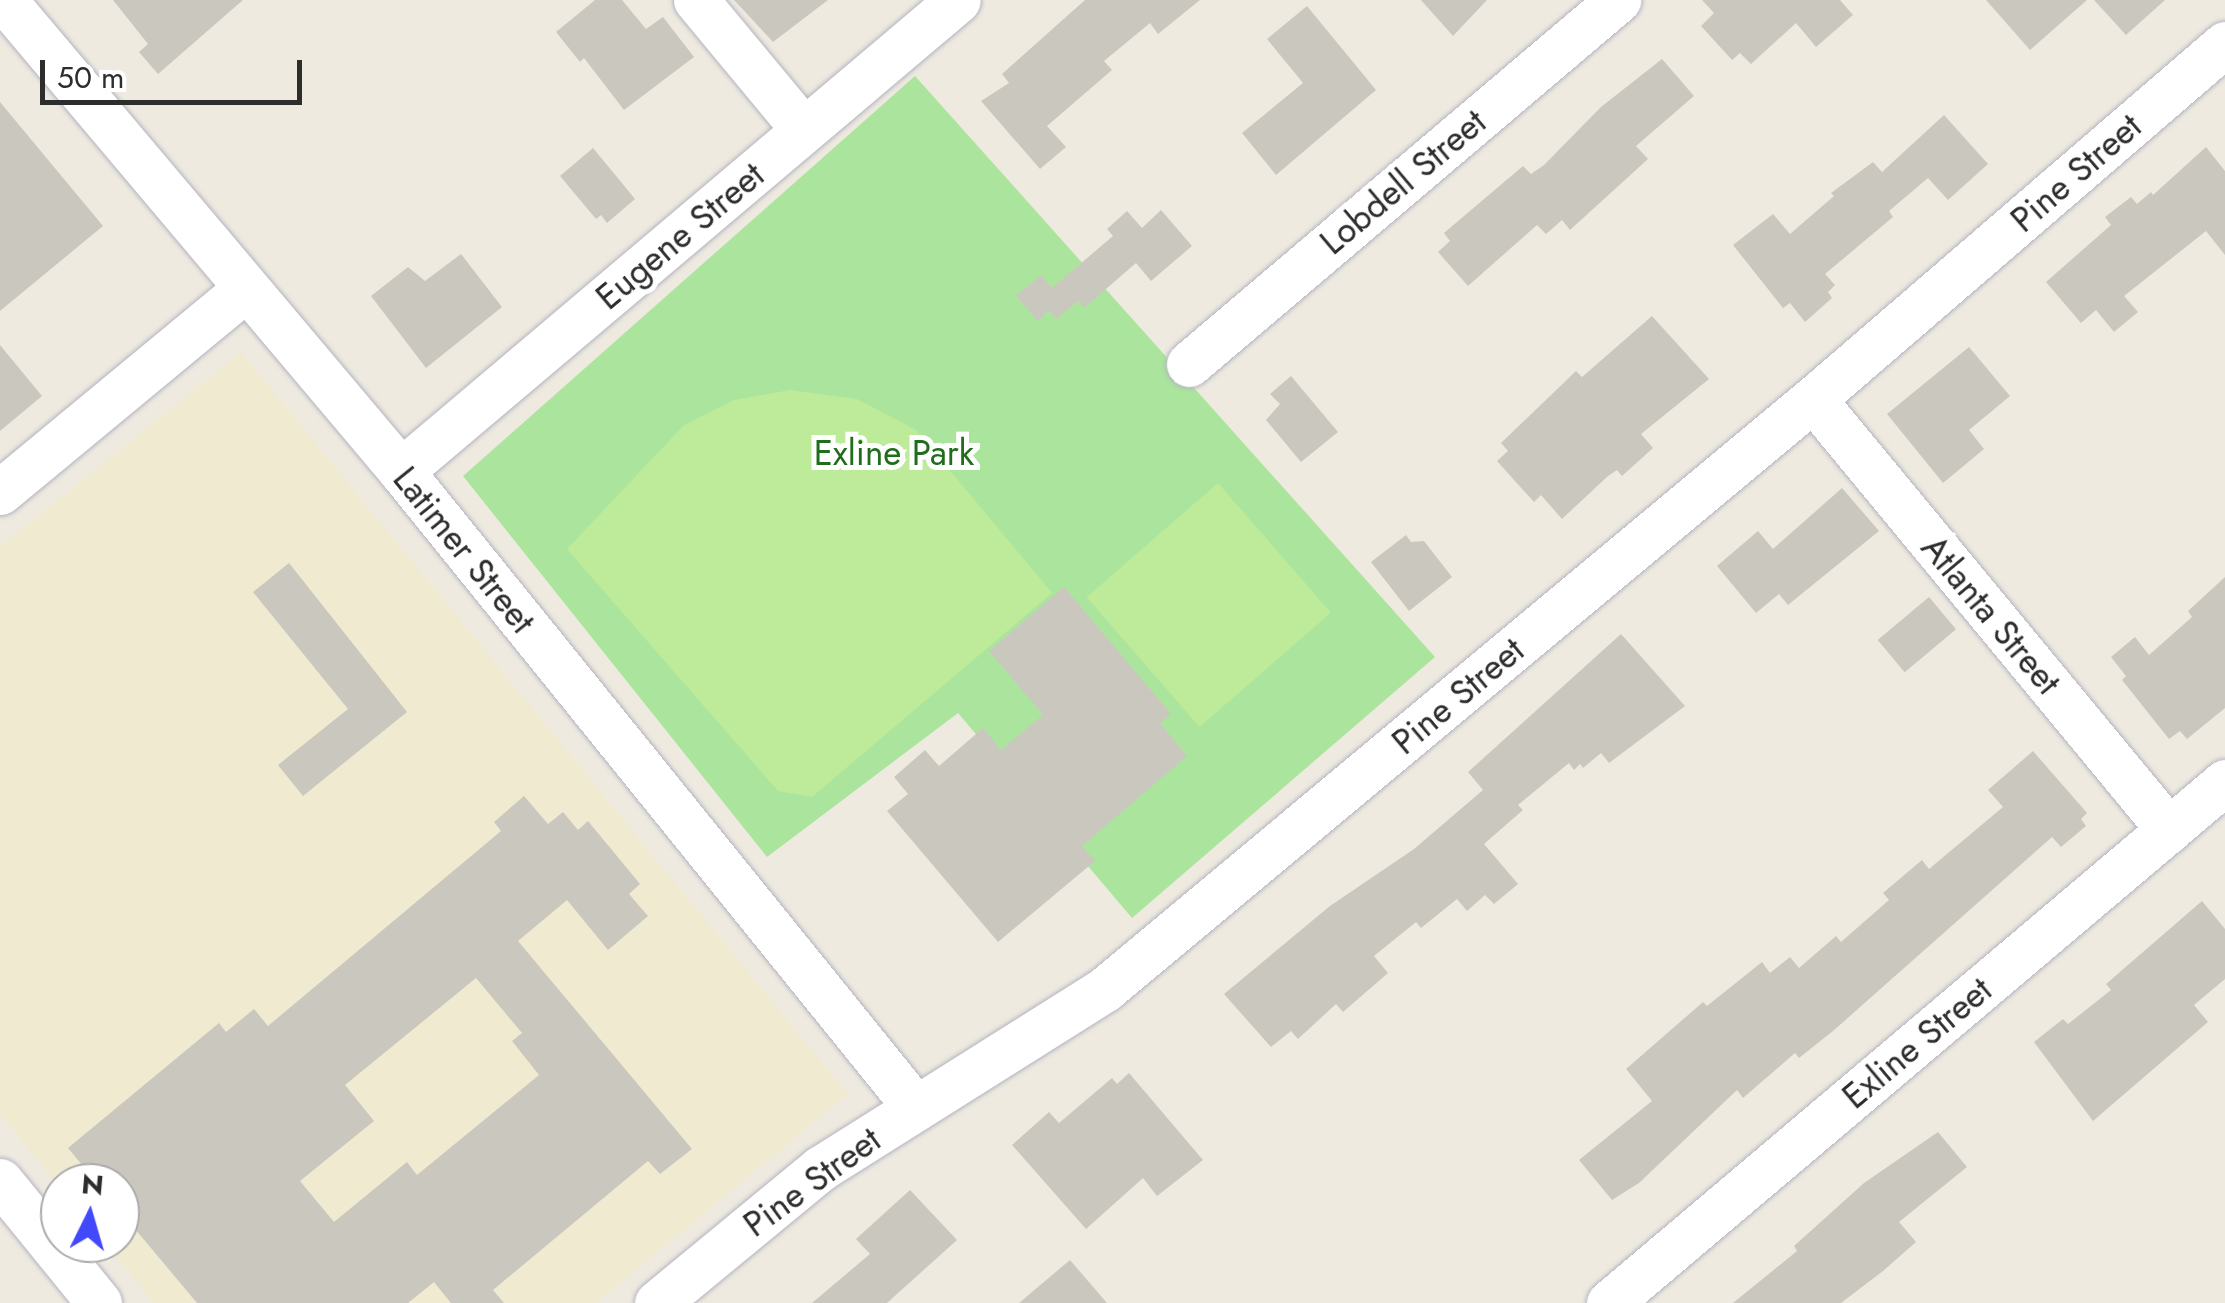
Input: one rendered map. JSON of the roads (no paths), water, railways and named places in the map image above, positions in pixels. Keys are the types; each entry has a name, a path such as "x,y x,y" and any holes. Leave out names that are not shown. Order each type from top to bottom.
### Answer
{"street":[{"name":"Latimer Street","path":"4,0 400,471 916,1108"},
{"path":"696,0 804,130"},
{"name":"Eugene Street","path":"400,471 958,0"},
{"name":"Lobdell Street","path":"1188,364 1618,0"},
{"name":"Pine Street","path":"657,1303 822,1168 1105,989 1813,399 2225,44"},
{"path":"0,492 244,290"},
{"name":"Atlanta Street","path":"1813,399 2169,830"},
{"name":"Exline Street","path":"1608,1303 2225,782"},
{"path":"2,1187 98,1303"}],"park label":[{"name":"Exline Park","path":"894,453"}]}
